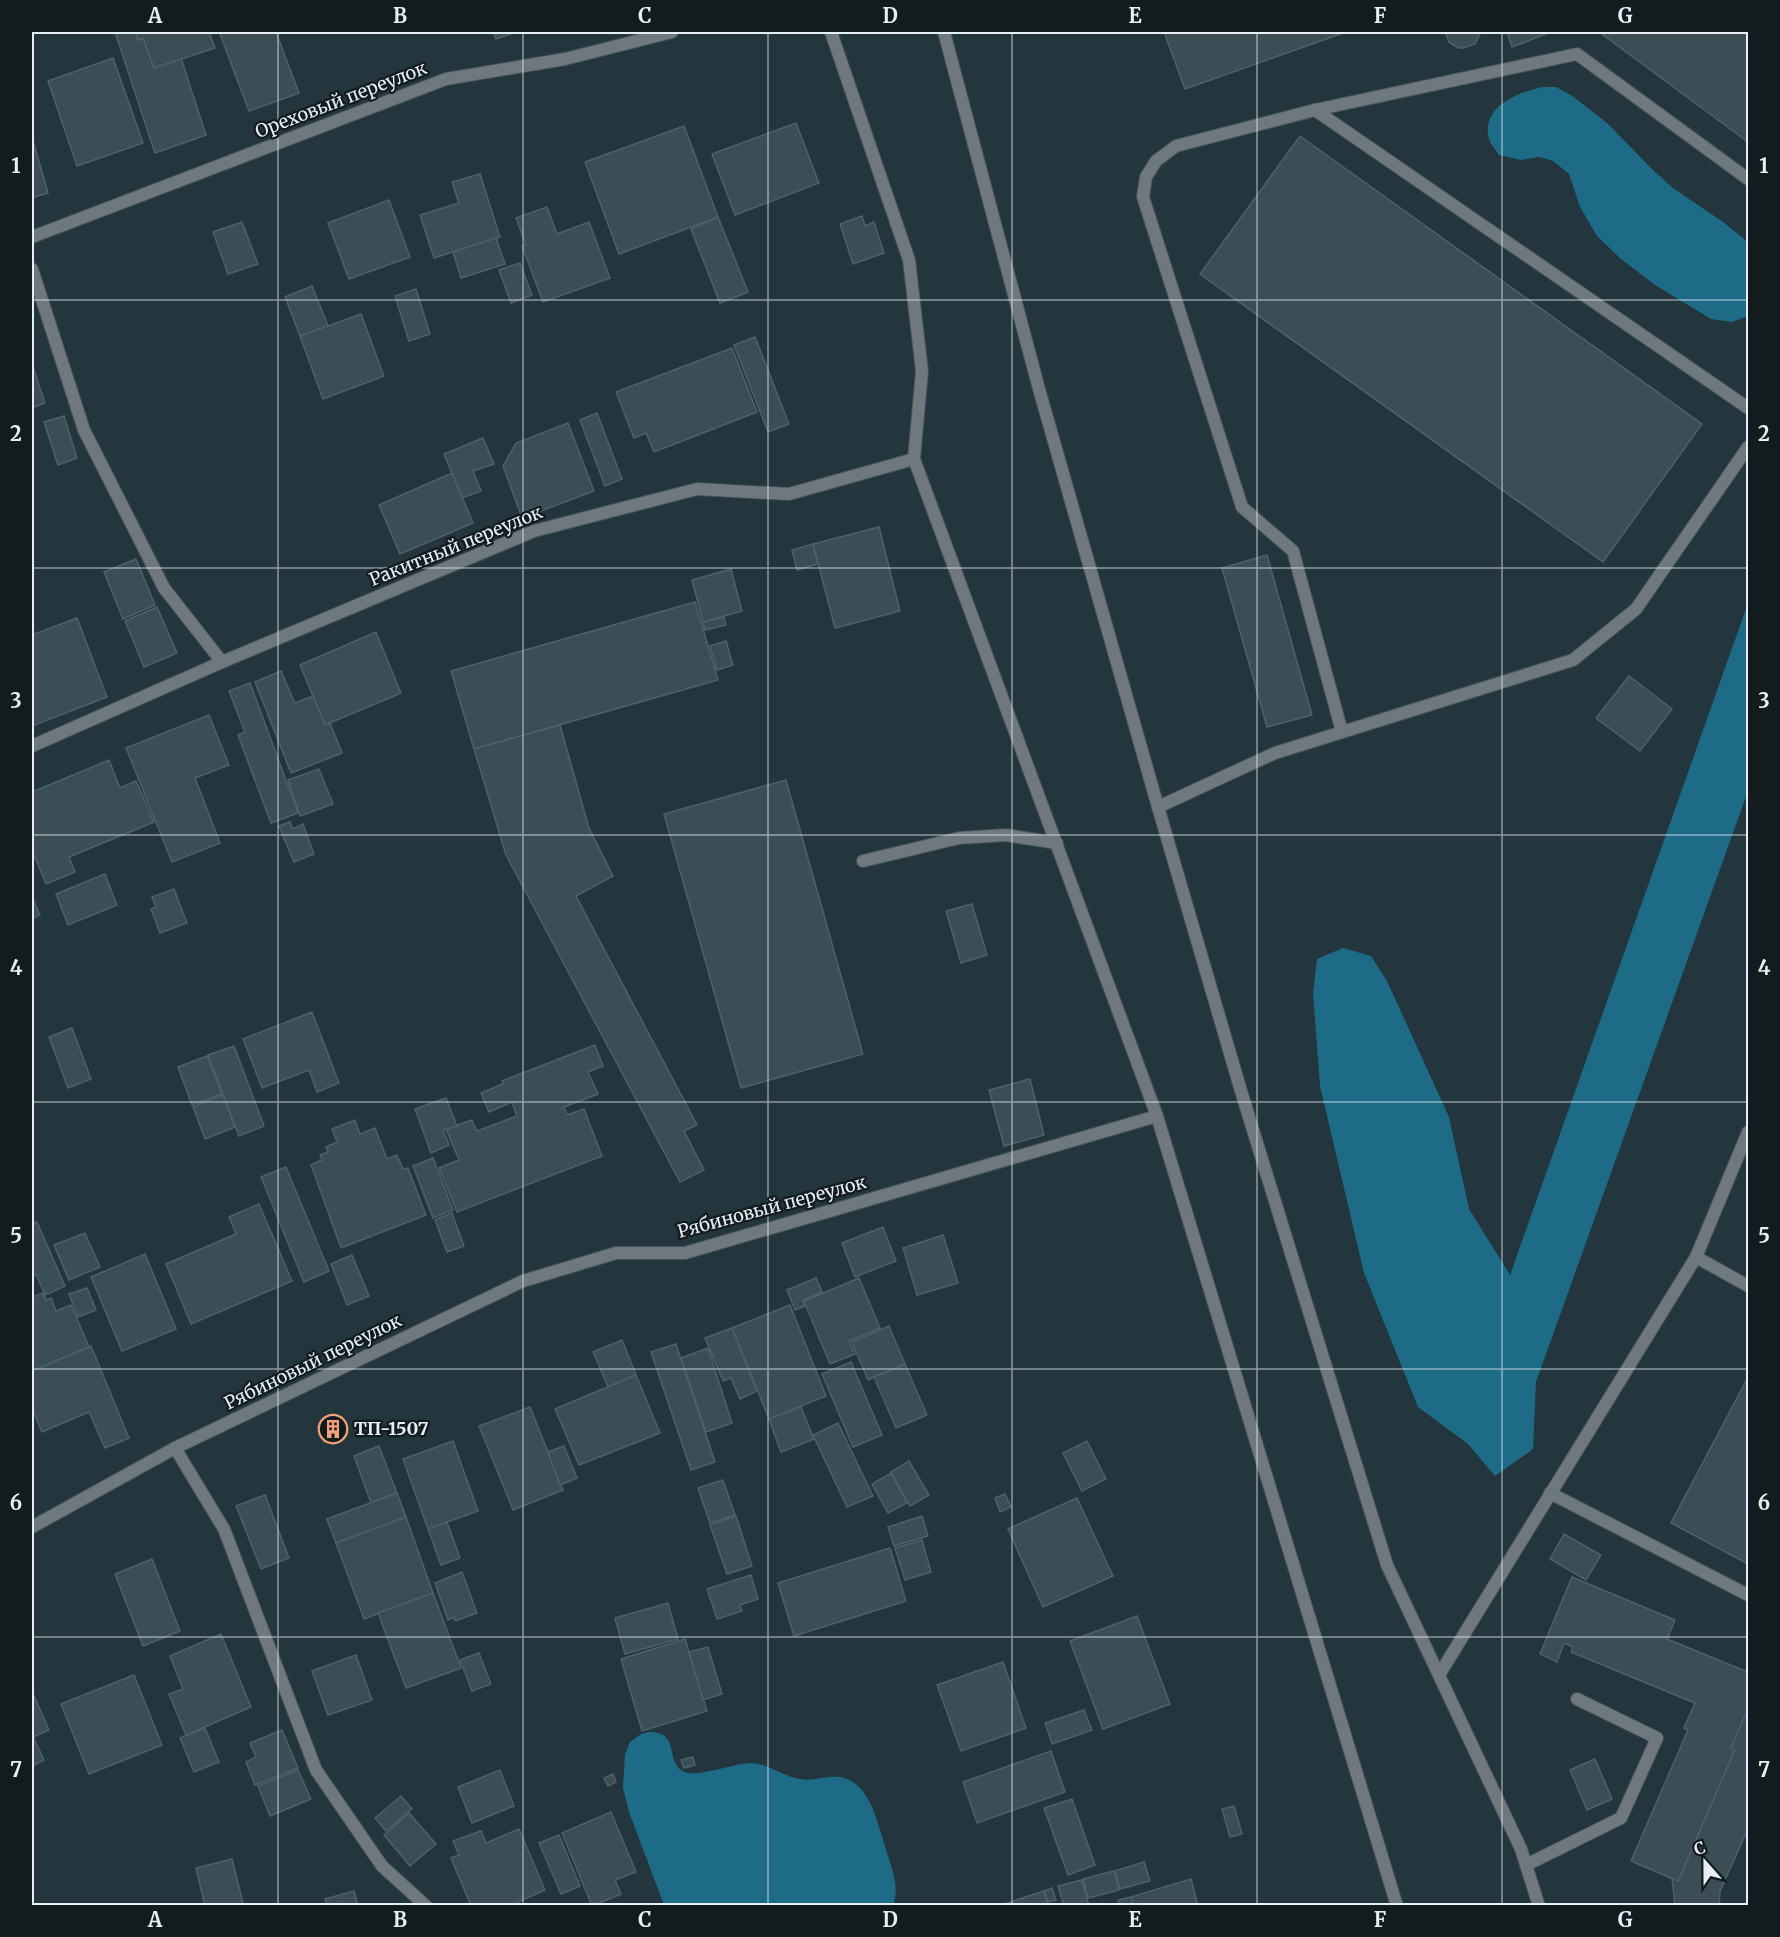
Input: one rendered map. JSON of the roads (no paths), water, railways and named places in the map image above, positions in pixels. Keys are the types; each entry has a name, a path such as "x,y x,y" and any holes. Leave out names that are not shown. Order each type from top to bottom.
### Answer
{"street":[{"name":"Ореховый переулок","path":"32,237 446,80 565,59 672,32"},
{"path":"831,32 909,260 922,371 914,459 1157,1116 1397,1905"},
{"path":"944,32 1036,377 1158,807 1241,1091 1387,1565 1521,1850 1539,1905"},
{"path":"1342,732 1293,550 1242,507 1143,196 1146,177 1156,161 1176,146 1315,110 1576,54 1749,179"},
{"path":"1315,110 1749,408"},
{"path":"32,269 84,430 164,588 222,662"},
{"path":"1158,807 1275,753 1573,660 1636,609 1749,447"},
{"name":"Ракитный переулок","path":"32,746 222,662 534,531 697,489 789,494 914,459"},
{"path":"863,861 959,838 1006,834 1057,843"},
{"name":"Рябиновый переулок","path":"32,1527 175,1448 523,1281 616,1252 684,1253 1157,1116"},
{"path":"1439,1675 1696,1257 1749,1132"},
{"path":"1696,1257 1749,1286"},
{"path":"175,1448 224,1529 316,1770 382,1866 426,1905"},
{"path":"1550,1493 1749,1595"},
{"path":"1526,1865 1621,1818 1657,1738 1577,1699"}],"place":[{"name":"ТП-1507","path":"333,1429"}]}
